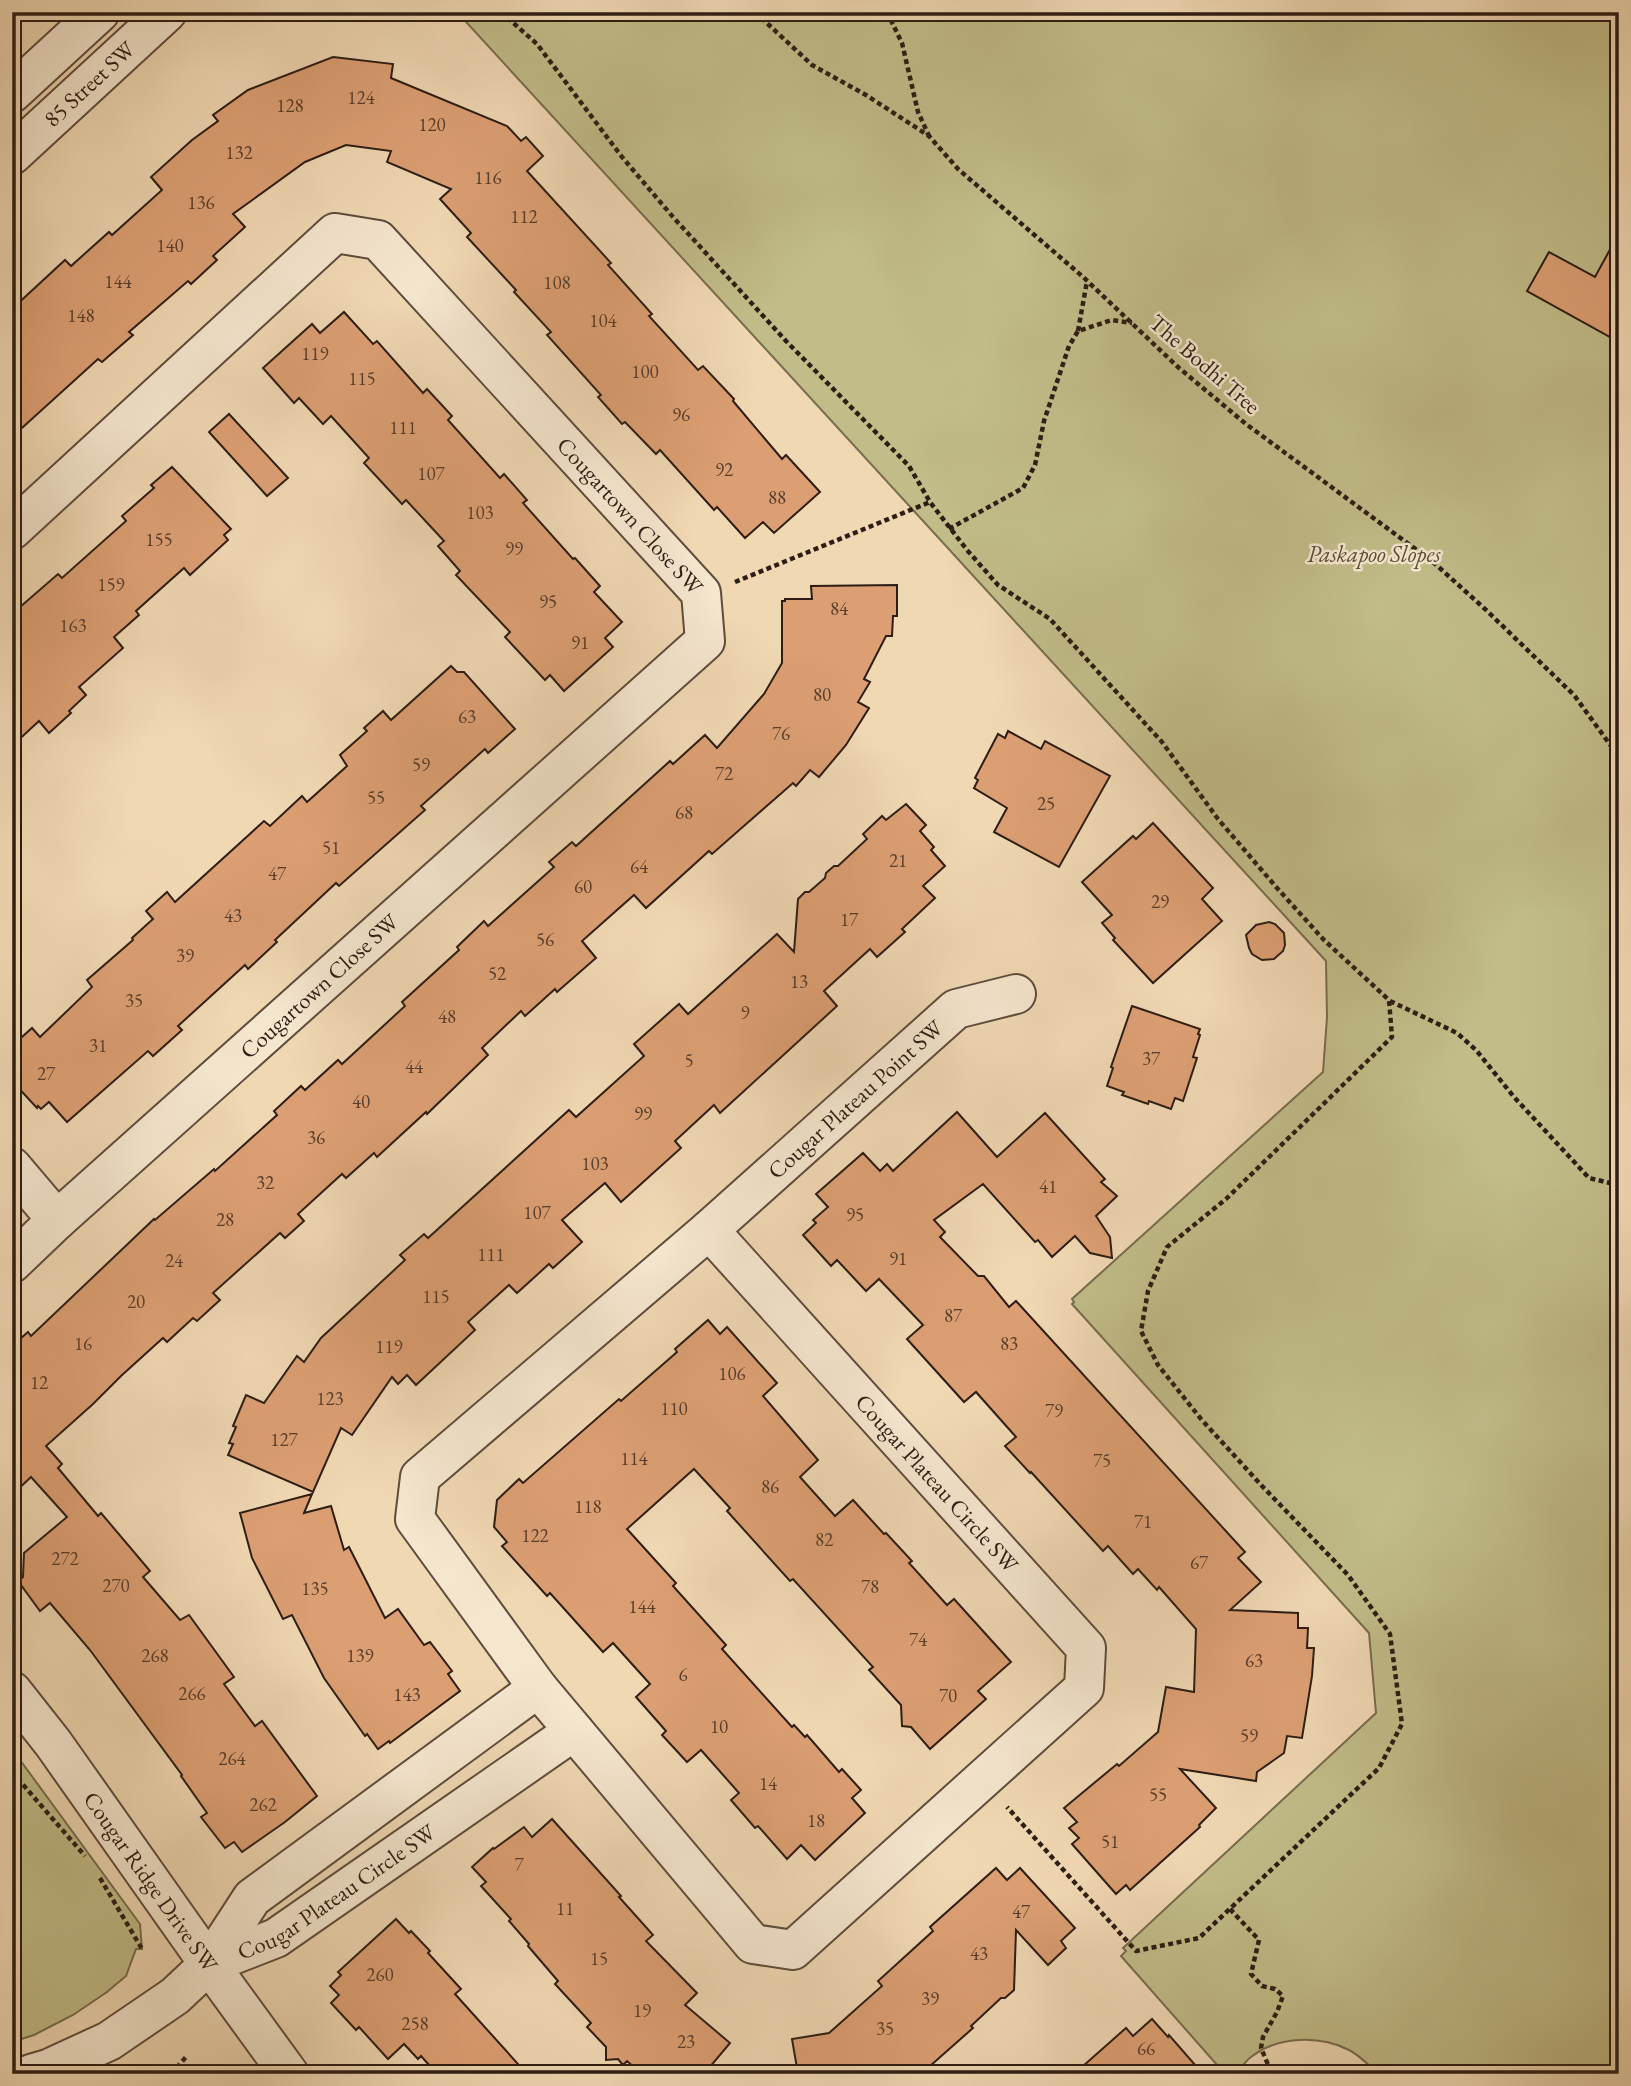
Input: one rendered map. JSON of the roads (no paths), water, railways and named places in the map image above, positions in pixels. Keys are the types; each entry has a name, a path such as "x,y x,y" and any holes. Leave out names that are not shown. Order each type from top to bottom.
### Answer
{"street":[{"name":"85 Street SW","path":"12,93 100,12"},
{"name":"85 Street SW","path":"12,155 167,12"},
{"name":"Cougartown Close SW","path":"12,530 335,233 378,240 701,593 705,641 12,1263"},
{"name":"Cougar Plateau Point SW","path":"709,1230 956,1009 1016,994"},
{"path":"12,1167 57,1220"},
{"name":"Cougar Plateau Circle SW","path":"709,1230 1086,1648 1084,1688 793,1950 753,1944 538,1688 415,1519 420,1477 709,1230"},
{"name":"Cougar Plateau Circle SW","path":"209,1964 252,1898 538,1688"},
{"name":"Cougar Ridge Drive SW","path":"12,1691 53,1743 289,2074"},
{"name":"Cougar Plateau Circle SW","path":"209,1964 276,1938 573,1731"},
{"path":"31,2074 109,2041 175,1996 209,1964"}],"park label":[{"name":"Paskapoo Slopes","path":"1374,554"}]}
